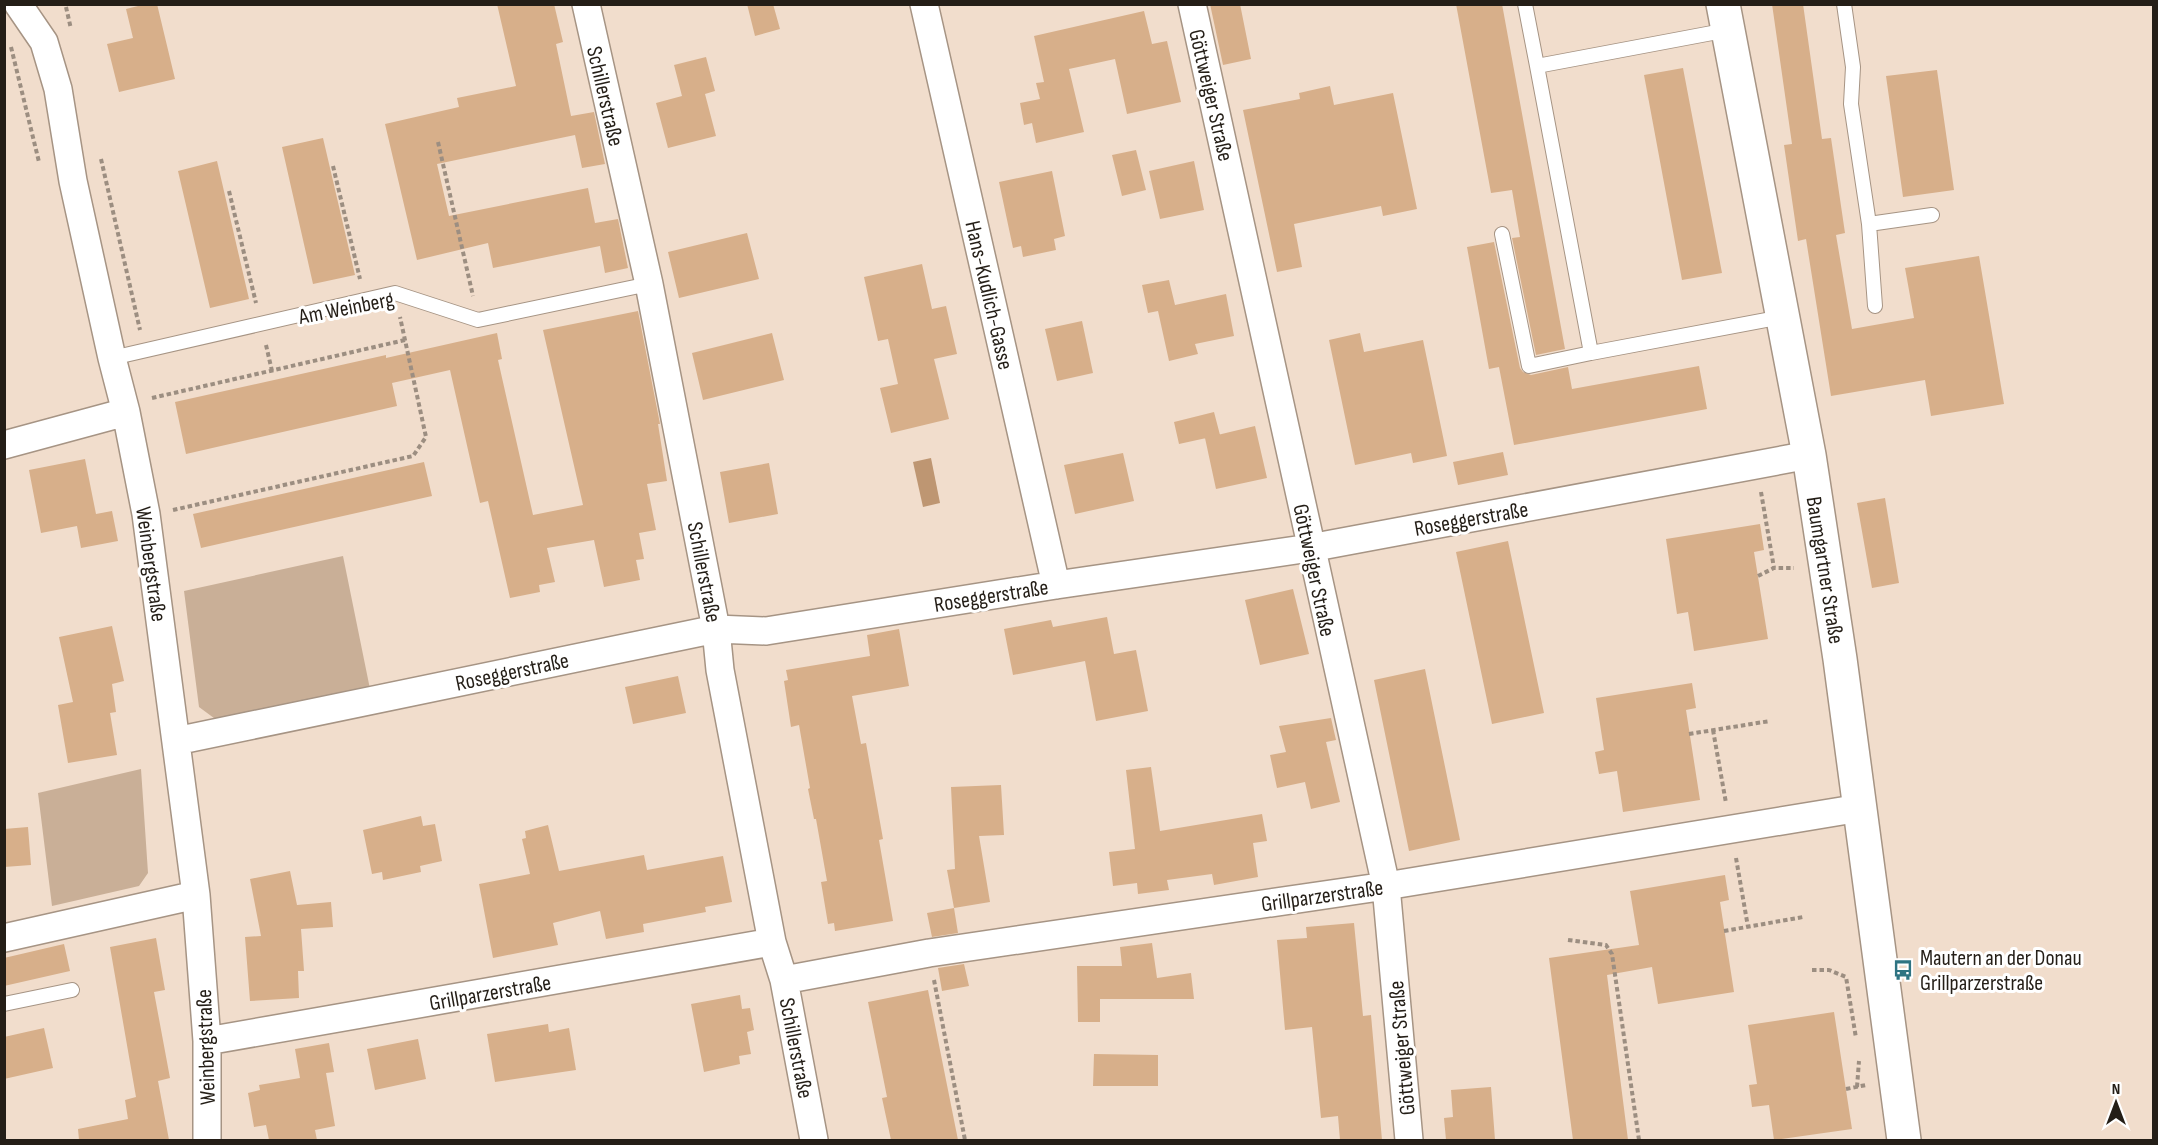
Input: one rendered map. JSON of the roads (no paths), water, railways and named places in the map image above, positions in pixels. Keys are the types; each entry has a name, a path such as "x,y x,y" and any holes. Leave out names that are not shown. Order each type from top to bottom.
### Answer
{"street":[{"path":"4,7 16,4"},
{"name":"Weinbergstraße","path":"16,4 44,42 58,89 74,181 126,412 146,514 196,895 207,1041 207,1140"},
{"name":"Schillerstraße","path":"585,4 649,284 716,629 720,670 772,942 784,980 814,1140"},
{"name":"Hans-Kudlich-Gasse","path":"924,4 1056,585"},
{"name":"Göttweiger Straße","path":"1192,4 1386,886 1409,1140"},
{"name":"Baumgartner Straße","path":"1725,17 1809,456 1860,808 1904,1140"},
{"path":"4,445 126,412"},
{"name":"Roseggerstraße","path":"176,741 716,629 766,632 1056,585 1310,548 1809,456"},
{"name":"Grillparzerstraße","path":"784,980 929,953 1386,886 1860,808"},
{"path":"4,938 196,895"},
{"name":"Grillparzerstraße","path":"207,1041 772,942"}],"lane":[{"path":"1525,4 1591,353"},
{"path":"1844,4 1853,67 1851,104 1869,224 1875,306"},
{"path":"1537,66 1725,17"},
{"path":"1869,224 1932,215"},
{"path":"1502,234 1529,366 1782,316"},
{"name":"Am Weinberg","path":"112,358 394,293 478,320 649,284"},
{"path":"4,1004 72,990"}],"place":[{"name":"Mautern an der Donau Grillparzerstraße","path":"1903,970"}]}
